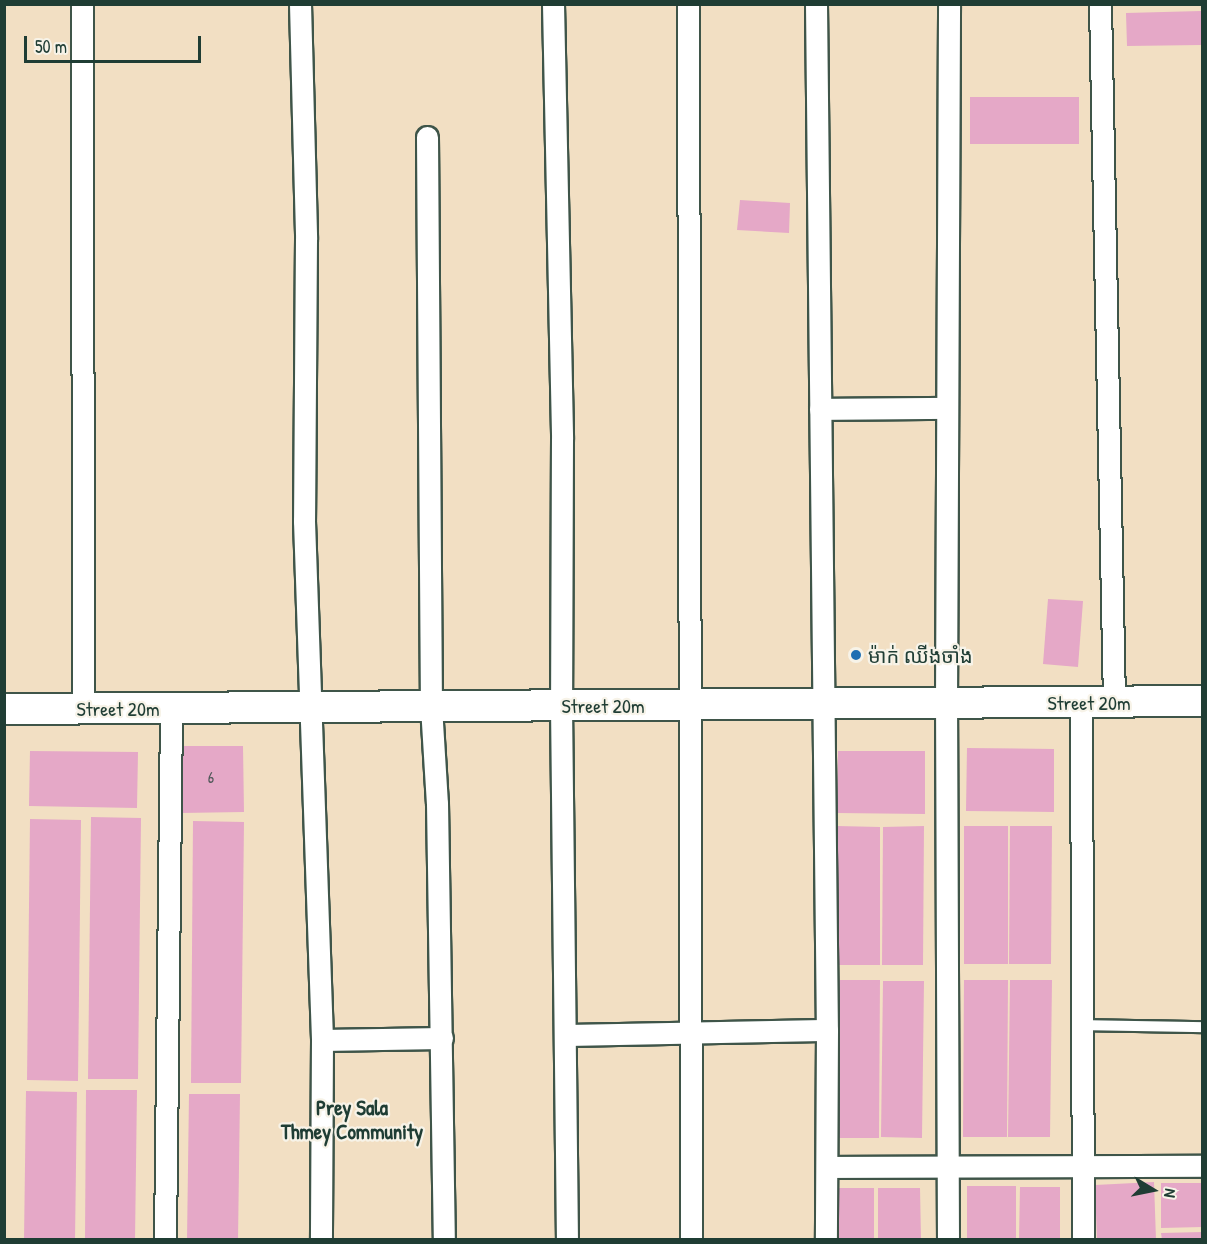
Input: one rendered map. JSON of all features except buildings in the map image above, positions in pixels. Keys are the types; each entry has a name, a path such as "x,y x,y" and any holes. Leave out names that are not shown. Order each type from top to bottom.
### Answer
{"street":[{"path":"82,4 83,708"},
{"path":"300,4 306,239 304,521 322,1040 321,1239"},
{"path":"553,4 562,439 561,705 567,1035 567,1239"},
{"path":"688,4 691,1239"},
{"path":"816,4 827,1030 826,1239"},
{"path":"948,1239 946,408 949,4"},
{"path":"1100,4 1114,702"},
{"path":"427,137 432,706 437,803 444,1239"},
{"path":"820,409 946,408"},
{"name":"Street 20m","path":"4,709 1203,701"},
{"path":"1081,702 1083,1239"},
{"path":"165,1239 171,708"},
{"path":"567,1035 827,1030"},
{"path":"322,1040 442,1038"},
{"path":"827,1167 1203,1166"}],"lane":[{"path":"1082,1025 1203,1027"}],"place":[{"name":"ម៉ាក់ ឈីងចាំង","path":"856,655"}],"district":[{"name":"Prey Sala Thmey Community","path":"352,1120"}]}
